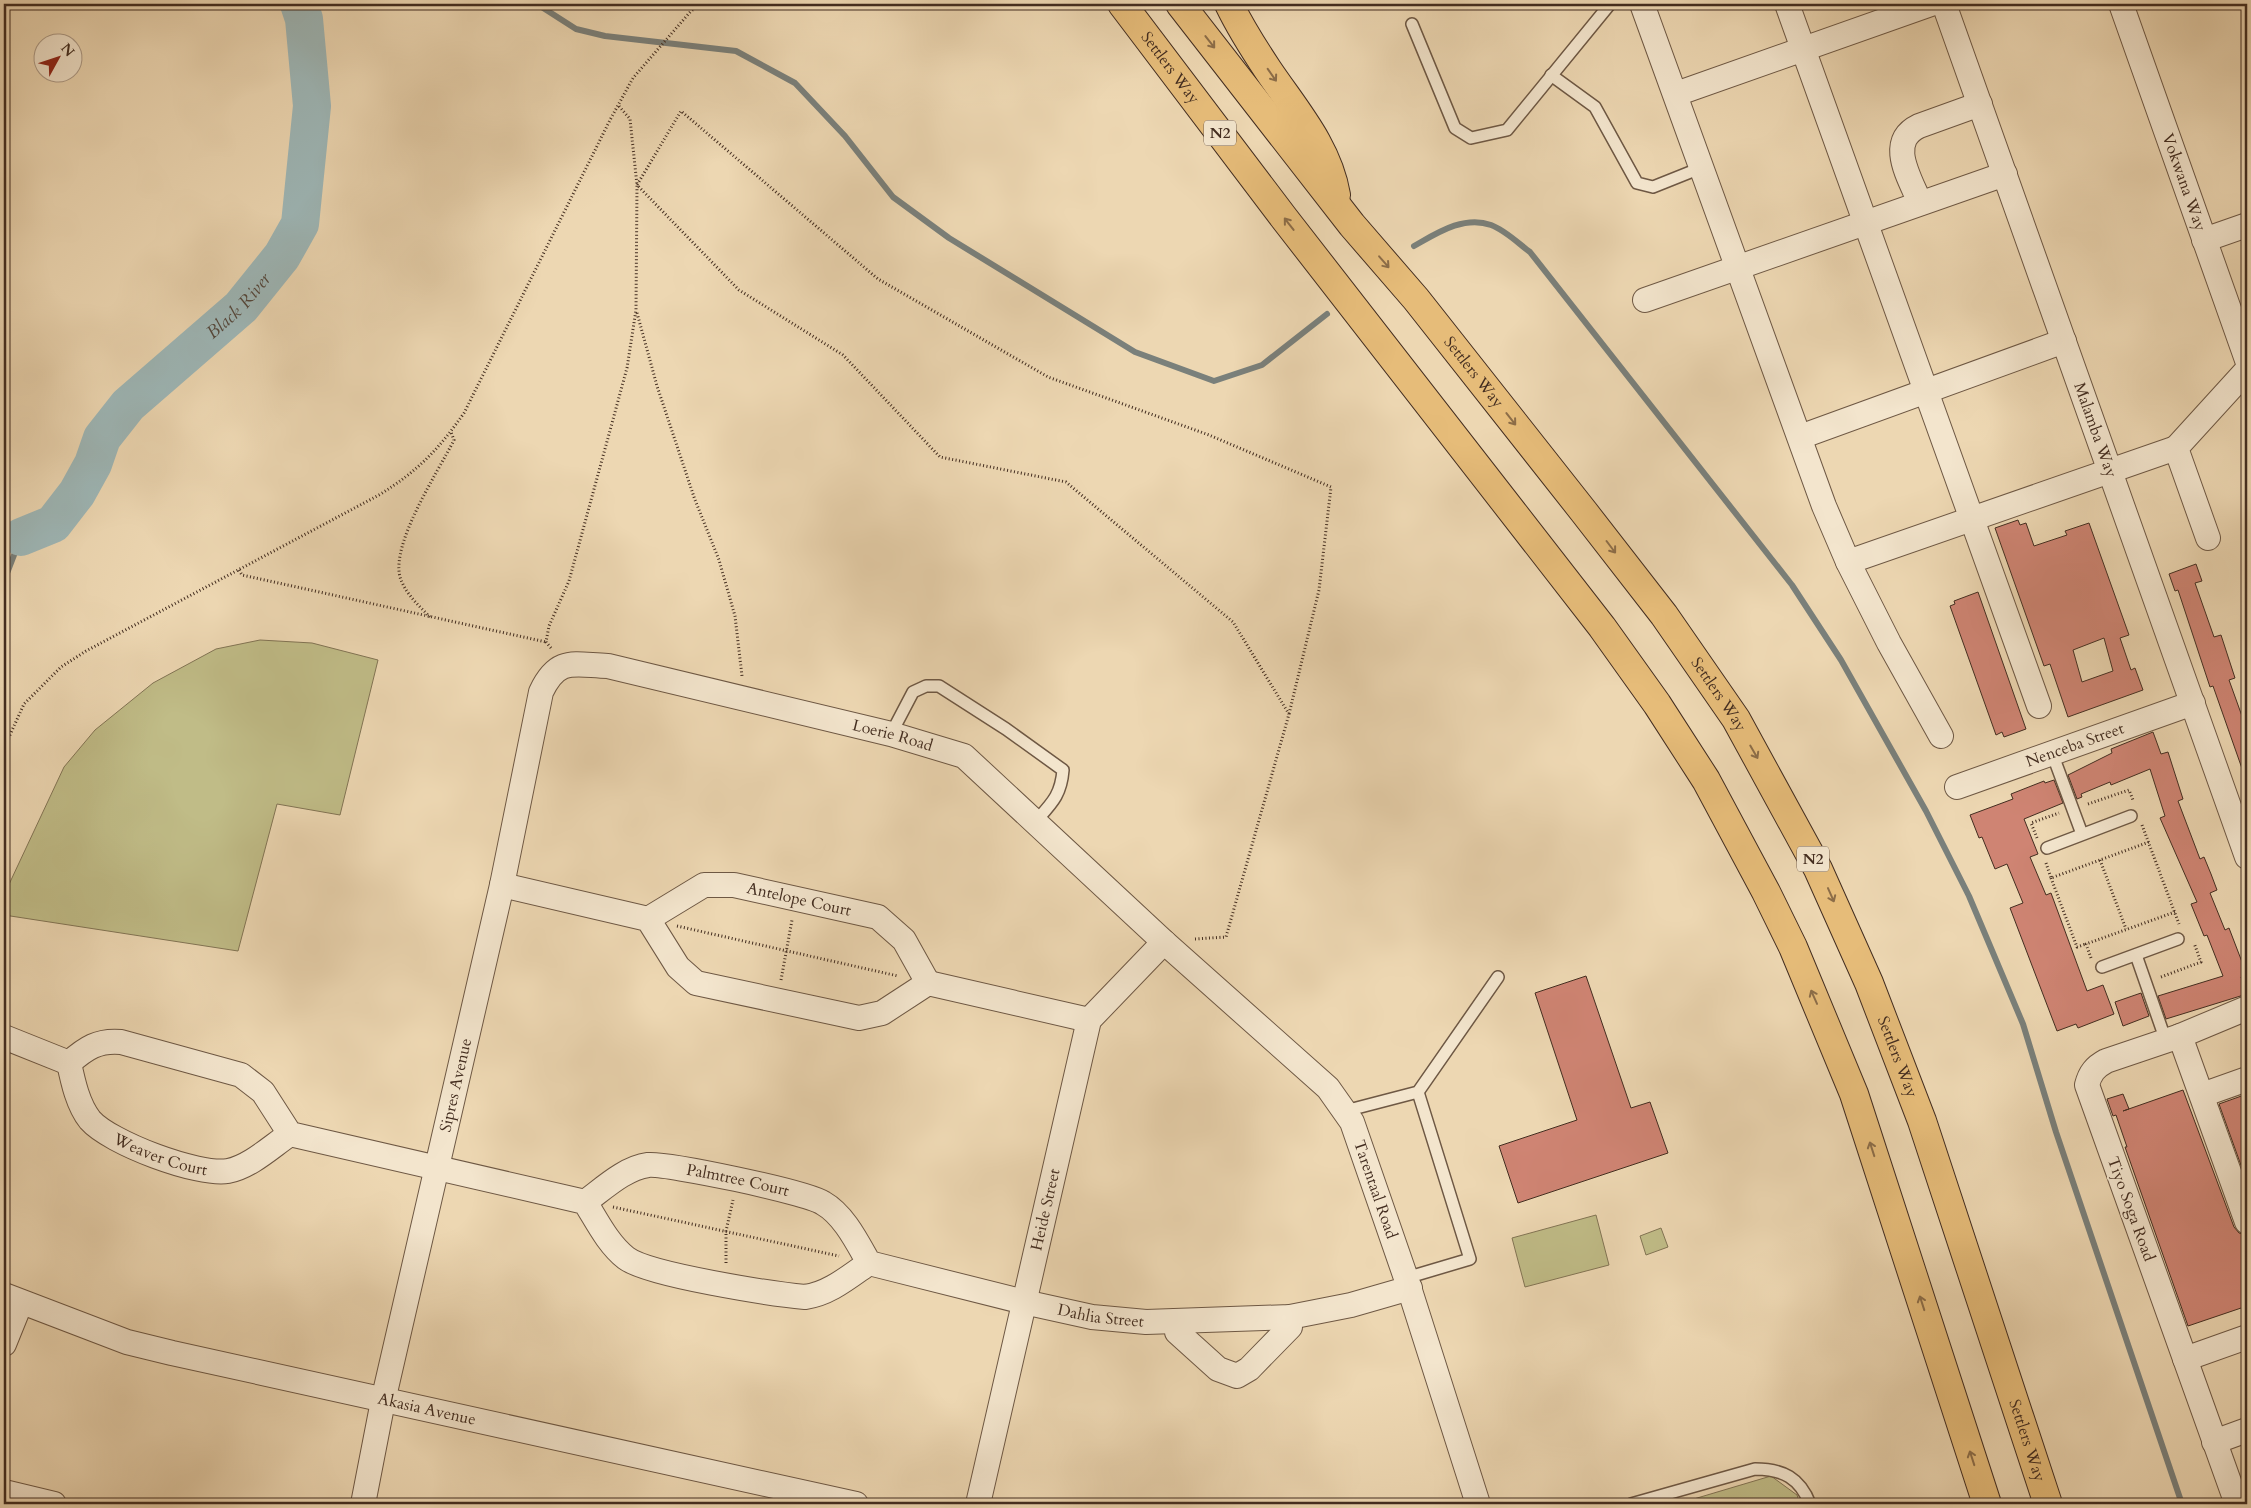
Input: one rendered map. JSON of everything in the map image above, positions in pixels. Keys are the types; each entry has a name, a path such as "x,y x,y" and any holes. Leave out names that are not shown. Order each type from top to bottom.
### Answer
{"highway":[{"name":"Settlers Way","path":"1122,4 1319,263 1602,627 1657,704 1706,780 1766,892 1827,1025 1854,1094 1987,1504"},
{"name":"Settlers Way","path":"1180,4 1345,216 1416,298 1584,512 1664,615 1718,690 1818,869 1869,983 1922,1121 2048,1504"},
{"path":"1229,4 1246,38 1295,107 1322,151 1333,176 1345,216"}],"street":[{"path":"1642,4 1739,266 1824,506 1848,562 1889,643 1941,736"},
{"path":"1787,4 2039,706"},
{"path":"1676,94 1931,4"},
{"name":"Malamba Way","path":"1944,4 2247,857"},
{"name":"Vokwana Way","path":"2121,4 2247,360"},
{"path":"1920,203 1904,162 1902,153 1903,140 1912,130 1919,126 1980,104"},
{"path":"1645,300 2005,174"},
{"path":"2204,240 2247,225"},
{"path":"1800,437 2064,340"},
{"path":"1848,562 2176,448 2247,370"},
{"path":"2176,448 2208,538"},
{"name":"Loerie Road","path":"559,667 608,666 891,734 964,756 1164,942"},
{"name":"Sipres Avenue","path":"363,1504 383,1401 502,885 541,692 559,667"},
{"name":"Nenceba Street","path":"1957,787 2193,703"},
{"name":"Antelope Court","path":"648,920 704,884 734,885 795,898 878,917 904,940 928,983"},
{"path":"502,885 648,920 678,967 696,982 859,1018 882,1013 928,983 1089,1020 1164,942"},
{"name":"Tarentaal Road","path":"1164,942 1328,1088 1345,1111 1358,1140 1408,1283 1478,1504"},
{"name":"Tiyo Soga Road","path":"2238,1488 2214,1442 2087,1085 2096,1067 2247,1008"},
{"name":"Heide Street","path":"978,1504 1089,1020"},
{"path":"4,1037 70,1063 89,1047 106,1041 121,1042 232,1071 252,1081 263,1092 290,1134 585,1202 607,1236 626,1258 672,1273 781,1294 815,1296 869,1262 1024,1302"},
{"path":"2173,1038 2202,1095 2247,1222"},
{"name":"Weaver Court","path":"70,1063 79,1098 90,1120 122,1143 158,1156 204,1170 230,1170 259,1155 290,1134"},
{"path":"2202,1095 2247,1079"},
{"name":"Palmtree Court","path":"585,1202 622,1175 646,1165 679,1168 797,1194 823,1203 842,1221 869,1262"},
{"name":"Dahlia Street","path":"1024,1302 1102,1318 1146,1322 1290,1317 1328,1310 1408,1283"},
{"path":"4,1344 12,1299"},
{"name":"Akasia Avenue","path":"12,1299 127,1342 383,1401 856,1504"},
{"path":"1176,1321 1177,1332 1218,1370 1237,1376 1249,1369 1290,1327 1290,1317"},
{"path":"2184,1359 2247,1337"},
{"path":"2214,1442 2247,1430"},
{"path":"4,1492 54,1504"}],"lane":[{"path":"1412,24 1455,128 1471,138 1506,130 1610,4"},
{"path":"1551,75 1594,106 1637,183 1653,187 1702,168"},
{"path":"891,734 913,692 926,686 939,686 1006,729 1062,770 1062,787 1053,802 1036,821"},
{"path":"2052,753 2082,834"},
{"path":"2047,848 2135,814"},
{"path":"2097,965 2136,955 2180,934"},
{"path":"2136,955 2173,1038"},
{"path":"1345,1111 1418,1092 1498,977"},
{"path":"1408,1283 1470,1259 1418,1092"},
{"path":"1631,1504 1755,1468 1772,1469 1785,1473 1806,1494 1810,1504"}],"path":[{"path":"4,748 24,704 61,667 86,651 405,479 426,462 450,432 478,387 633,78 690,11 701,4"},
{"path":"559,667 546,642 549,626 569,581 627,368 636,310 638,184 630,120 618,105"},
{"path":"638,184 681,110 878,279 1048,377 1209,435 1331,487 1319,590 1289,714 1226,937 1164,942"},
{"path":"638,184 739,290 843,354 940,458 1066,482 1234,622 1289,714"},
{"path":"636,310 657,386 696,500 719,560 735,616 744,698"},
{"path":"430,617 405,588 398,564 403,539 454,440 450,432"},
{"path":"239,570 242,574 546,642"},
{"path":"2088,804 2129,790 2135,814 2175,912 2180,934"},
{"path":"2100,860 2126,929"},
{"path":"2051,878 2077,947 2175,912"},
{"path":"777,1000 788,951 795,898"},
{"path":"648,920 928,983"},
{"path":"2156,979 2201,962 2191,940"},
{"path":"2086,944 2097,965"},
{"path":"725,1284 726,1231 736,1181"},
{"path":"585,1202 869,1262"}],"shaded area":[{"path":"260,640 312,643 378,660 340,815 277,804 238,951 4,915 4,895 64,767 95,730 153,683 216,649"},
{"path":"1596,1215 1609,1265 1525,1287 1512,1238"},
{"path":"1661,1228 1668,1247 1646,1255 1640,1236"},
{"path":"1771,1476 1797,1495 1800,1504 1677,1504"}],"building":[{"path":"2018,520 2020,525 2026,523 2034,546 2067,535 2065,531 2089,523 2129,635 2120,638 2131,670 2135,668 2143,690 2068,717 2050,664 2044,666 1995,528","holes":["2104,638 2113,671 2082,682 2073,650"]},
{"path":"2196,564 2202,581 2195,583 2214,637 2221,635 2235,678 2229,680 2247,730 2247,777 2245,777 2213,686 2210,687 2178,590 2175,591 2169,574"},
{"path":"1978,592 2026,729 2004,737 2002,732 1996,735 1950,606 1955,604 1954,601"},
{"path":"2153,732 2161,754 2168,752 2183,799 2178,801 2200,859 2204,857 2217,890 2210,893 2225,930 2229,928 2247,975 2241,977 2247,994 2166,1019 2158,996 2223,976 2207,935 2204,936 2191,904 2197,902 2160,818 2165,816 2150,769 2111,785 2110,782 2081,794 2082,797 2077,799 2068,775 2112,753 2111,749"},
{"path":"2054,780 2063,803 2024,819 2038,854 2030,857 2046,895 2051,893 2087,991 2103,985 2114,1014 2078,1028 2076,1024 2057,1031 2010,908 2023,903 2007,864 1995,869 1982,837 1979,838 1970,815 2013,799 2011,794 2044,781 2045,783"},
{"path":"1586,976 1631,1108 1650,1102 1668,1153 1518,1203 1499,1146 1577,1120 1535,993"},
{"path":"2141,993 2149,1016 2123,1026 2115,1002"},
{"path":"2183,1090 2234,1227 2239,1233 2247,1235 2247,1306 2188,1326 2125,1147 2127,1147 2116,1115 2113,1116 2107,1099 2123,1094 2129,1109"},
{"path":"2247,1094 2247,1182 2219,1104"}],"waterway":[{"name":"Black River","path":"21,537 53,524 77,493 93,464 102,438 128,405 241,307 282,256 300,224 312,106 304,19 299,4"},
{"path":"537,4 576,29 605,36 736,51 795,83 845,136 893,197 949,238 1135,352 1214,381 1262,365 1327,314"},
{"path":"1414,246 1451,227 1471,222 1481,222 1501,230 1530,252 1792,585 1841,660 1926,811 1969,896 2023,1024 2056,1132 2182,1504"},
{"path":"4,534 21,537 4,581"}]}
